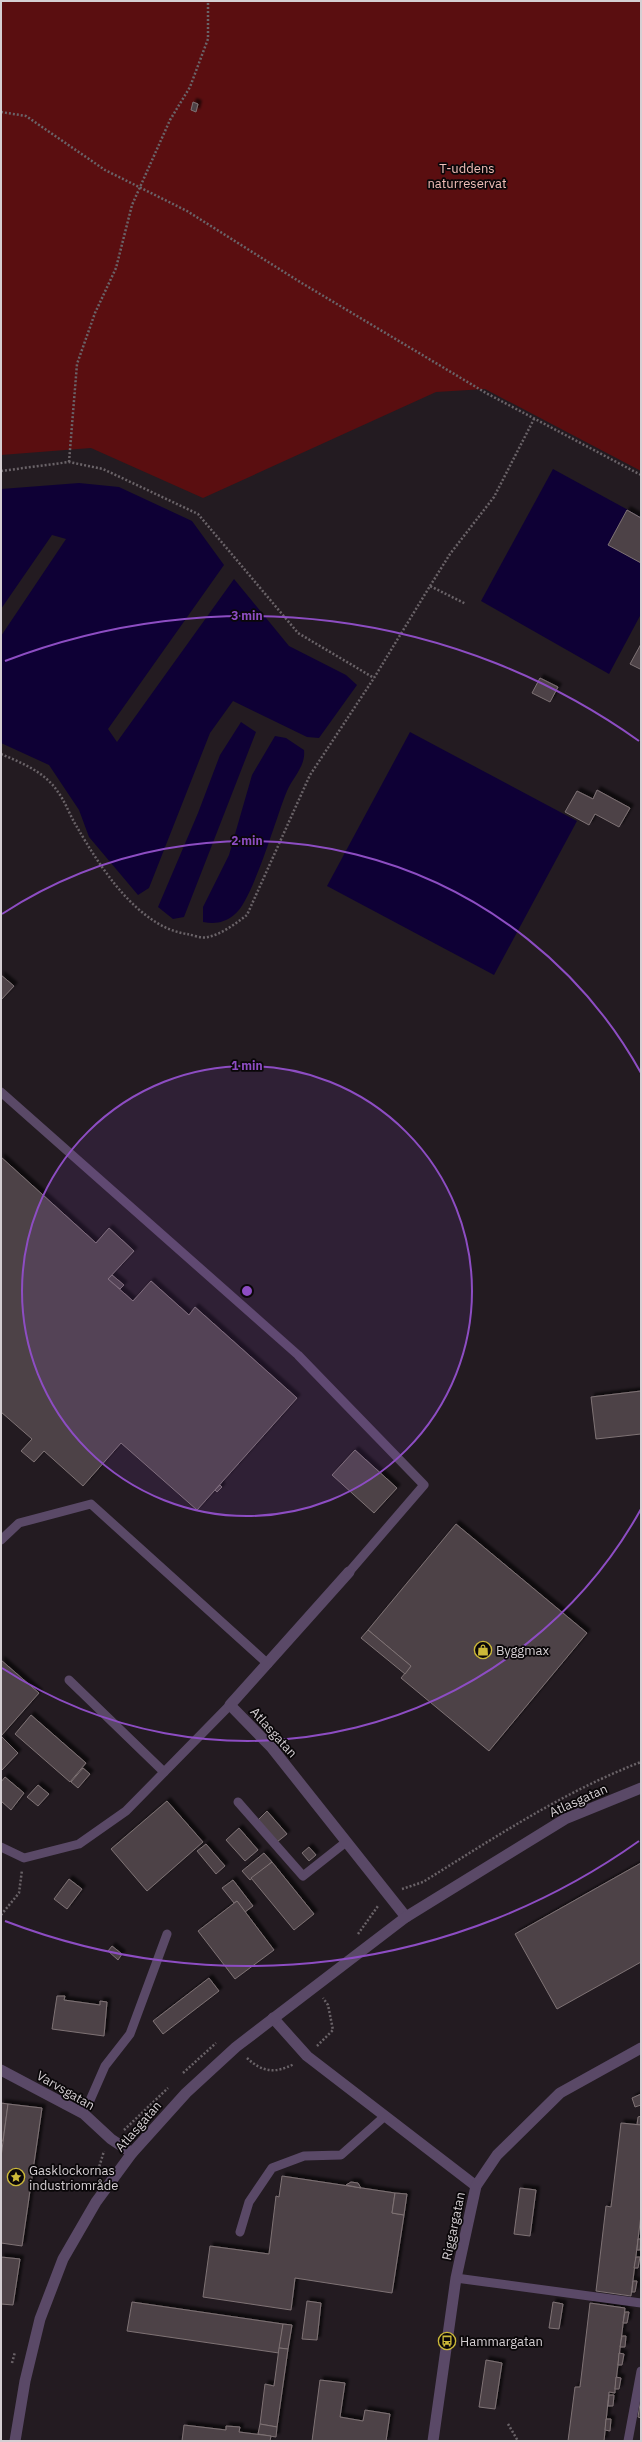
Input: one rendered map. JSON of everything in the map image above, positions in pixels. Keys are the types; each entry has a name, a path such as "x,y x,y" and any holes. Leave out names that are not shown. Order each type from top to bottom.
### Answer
{"street":[{"name":"Atlasgatan","path":"349,1572 230,1705 272,1748 406,1917"},
{"name":"Atlasgatan","path":"15,2441 25,2381 40,2319 63,2258 96,2202 132,2153 186,2093 236,2047 406,1917 565,1819 641,1788"},
{"path":"273,2018 308,2056 476,2186"},
{"name":"Riggargatan","path":"433,2441 456,2278 476,2186 497,2154 560,2093 641,2048"},
{"name":"Varvsgatan","path":"1,2070 84,2114 111,2139 132,2153"}],"lane":[{"path":"1,1092 298,1355 424,1485 349,1572"},
{"path":"1,1540 19,1523 91,1504 268,1664"},
{"path":"69,1680 164,1772"},
{"path":"1,1847 24,1858 79,1844 126,1811 230,1705"},
{"path":"238,1802 303,1876 346,1842"},
{"path":"84,2114 105,2066 130,2034 167,1934"},
{"path":"240,2232 249,2202 272,2168 304,2156 341,2155 385,2116"},
{"path":"456,2278 641,2303"},
{"path":"628,2441 641,2371"}],"path":[{"path":"69,462 77,364 94,313 116,268 132,204 170,120 190,87 208,39 208,1"},
{"path":"1,112 26,116 105,170 187,210 300,282 486,393 535,417 641,474"},
{"path":"1,754 26,765 42,775 58,792 101,866 129,900 155,922 179,933 207,938 229,928 247,915 310,775 374,678 450,554 494,497 535,417"},
{"path":"1,471 69,462 103,469 198,514 298,633 374,678"},
{"path":"430,586 466,604"},
{"path":"357,1935 387,1894 423,1882 553,1802 609,1774 641,1762"},
{"path":"1,1915 19,1893 24,1858"},
{"path":"178,2079 204,2052 222,2038"},
{"path":"96,2180 102,2154 111,2139 135,2121 172,2084"},
{"path":"12,2366 16,2351"},
{"path":"508,2424 518,2441"}],"green space":[{"name":"T-uddens naturreservat","path":"1,1 641,1 641,471 485,389 436,392 203,498 91,448 1,455"}],"shaded area":[{"path":"553,469 641,517 641,614 609,674 481,601"},
{"path":"79,483 119,487 192,521 224,565 108,729 117,742 234,579 289,646 346,675 357,685 319,738 307,737 233,701 210,733 149,888 138,895 89,837 79,810 49,765 1,743 1,636 66,539 52,535 1,609 1,489"},
{"path":"241,722 256,732 184,917 173,919 158,907 198,813 220,755"},
{"path":"410,732 577,821 494,975 327,886"},
{"path":"275,736 286,738 304,750 303,761 287,791 264,858 249,893 241,907 234,915 223,921 215,923 203,922 203,907 229,855 252,775"}],"building":[{"path":"193,102 198,104 196,112 191,110"},
{"path":"627,510 641,518 641,563 608,545"},
{"path":"641,644 641,668 640,669 630,664"},
{"path":"540,678 558,687 550,702 532,693"},
{"path":"597,790 630,808 619,827 595,814 589,825 565,812 577,791 593,799"},
{"path":"1,975 14,986 1,1000"},
{"path":"1,1157 96,1243 109,1228 134,1251 108,1279 133,1301 151,1281 189,1315 195,1307 297,1398 197,1510 121,1443 83,1486 44,1451 34,1462 21,1451 32,1439 1,1412"},
{"path":"112,1275 124,1285 120,1289 108,1279"},
{"path":"641,1391 641,1434 596,1439 591,1397"},
{"path":"355,1450 397,1488 374,1513 332,1475"},
{"path":"220,1485 222,1487 217,1492 215,1490"},
{"name":"Byggmax","path":"456,1524 587,1633 489,1751 401,1678 411,1666 368,1630"},
{"path":"368,1630 411,1666 405,1674 361,1638"},
{"path":"1,1660 39,1693 1,1736"},
{"path":"31,1715 86,1763 70,1782 15,1734"},
{"path":"2,1737 18,1753 1,1771 1,1739"},
{"path":"83,1768 90,1774 78,1788 71,1782"},
{"path":"5,1777 24,1793 11,1810 1,1801 1,1782"},
{"path":"38,1785 49,1794 38,1806 27,1797"},
{"path":"167,1801 203,1842 147,1891 111,1849"},
{"path":"267,1811 287,1834 277,1842 258,1820"},
{"path":"239,1828 258,1850 245,1861 226,1840"},
{"path":"206,1844 225,1866 216,1874 197,1851"},
{"path":"309,1847 316,1855 309,1861 302,1853"},
{"path":"264,1853 272,1862 250,1880 242,1871"},
{"path":"272,1862 314,1914 294,1930 251,1878"},
{"path":"641,1863 641,1962 557,2009 515,1934"},
{"path":"69,1879 82,1889 67,1909 54,1899"},
{"path":"233,1880 253,1906 245,1912 237,1901 234,1903 222,1888"},
{"path":"237,1901 274,1950 235,1979 198,1931"},
{"path":"112,1946 122,1954 118,1960 108,1951"},
{"path":"209,1978 219,1991 163,2034 153,2021"},
{"path":"57,1996 65,1996 64,2000 100,2005 100,2001 107,2002 104,2036 52,2029"},
{"path":"641,2094 641,2105 635,2107 632,2098"},
{"path":"1,2103 8,2104 3,2141 1,2141"},
{"name":"Gasklockornas industriområde","path":"8,2104 42,2108 22,2246 1,2243 1,2157"},
{"path":"641,2116 641,2125 637,2125 638,2117"},
{"path":"621,2123 641,2125 641,2215 631,2296 596,2291 606,2206 611,2207"},
{"path":"282,2176 395,2193 392,2213 404,2215 392,2293 295,2278 291,2310 203,2297 210,2246 269,2254 276,2196 279,2197"},
{"path":"351,2182 358,2183 361,2188 346,2185"},
{"path":"520,2188 536,2190 530,2236 514,2234"},
{"path":"395,2193 407,2194 404,2215 392,2213"},
{"path":"638,2239 641,2239 640,2250 637,2250"},
{"path":"1,2257 20,2259 13,2305 1,2304"},
{"path":"636,2257 640,2257 638,2268 634,2268"},
{"path":"633,2281 637,2281 635,2292 632,2292"},
{"path":"307,2301 321,2303 317,2340 302,2339"},
{"path":"132,2302 283,2324 279,2353 127,2331"},
{"path":"553,2302 563,2304 559,2329 549,2328"},
{"path":"590,2303 625,2308 615,2393 609,2392 604,2441 568,2441 575,2387 580,2387"},
{"path":"625,2312 629,2312 627,2323 623,2323"},
{"path":"283,2324 292,2325 288,2349 279,2348"},
{"path":"622,2336 626,2336 625,2347 620,2347"},
{"path":"279,2348 288,2349 277,2427 260,2424 265,2384 274,2386"},
{"path":"619,2353 624,2354 622,2365 618,2365"},
{"path":"486,2360 502,2363 495,2409 479,2407"},
{"path":"616,2377 621,2378 619,2389 615,2389"},
{"path":"320,2380 345,2383 340,2417 363,2421 365,2410 390,2414 386,2441 312,2441"},
{"path":"609,2395 614,2395 613,2406 608,2406"},
{"path":"641,2398 641,2418 638,2417"},
{"path":"606,2419 611,2419 610,2431 605,2430"},
{"path":"260,2424 277,2427 276,2437 258,2434"},
{"path":"184,2425 226,2430 226,2426 240,2427 239,2432 271,2436 270,2441 182,2441"}],"place":[{"name":"Byggmax","path":"483,1650"},
{"name":"Gasklockornas industriområde","path":"16,2177"},
{"name":"Hammargatan","path":"447,2341"}]}
